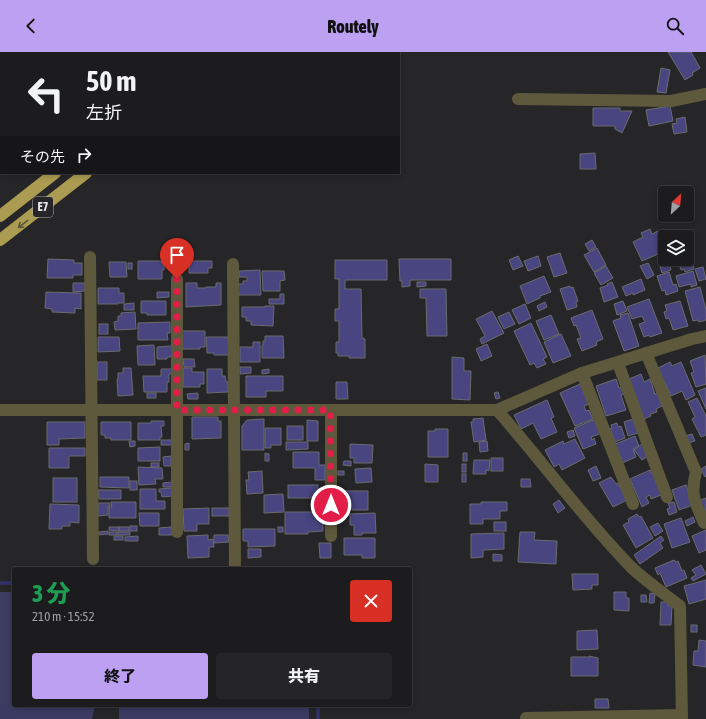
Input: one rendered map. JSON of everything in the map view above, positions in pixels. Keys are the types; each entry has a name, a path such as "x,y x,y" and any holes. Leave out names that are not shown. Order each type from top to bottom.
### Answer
{"highway":[{"name":"E7","path":"0,216 54,174"},
{"name":"E7","path":"0,240 15,230 85,174"}],"street":[{"path":"518,99 671,101 706,94"},
{"path":"90,257 93,559"},
{"path":"233,264 235,567"},
{"path":"177,279 177,532"},
{"path":"0,410 497,410 582,373 618,363 692,338 706,336"},
{"path":"646,354 696,472 693,483 693,498 704,523"},
{"path":"618,363 667,497"},
{"path":"582,373 633,504"},
{"path":"330,410 331,536"},
{"path":"497,410 528,445 580,511 634,569 680,606 682,717 526,719"}],"shaded area":[{"path":"0,592 12,592 12,707 95,707 92,719 0,719"},
{"path":"119,707 309,707 309,719 119,719"}],"building":[{"path":"668,52 691,52 700,68 685,80"},
{"path":"661,68 670,70 666,93 657,92"},
{"path":"670,106 673,121 649,126 646,110"},
{"path":"593,108 620,108 620,111 632,111 622,133 615,129 615,126 593,126"},
{"path":"685,117 687,132 674,134 672,124 677,123 676,119"},
{"path":"595,153 596,169 580,169 580,154"},
{"path":"650,229 652,234 658,231 658,254 642,261 633,242 643,237 641,233"},
{"path":"592,240 596,247 589,251 585,244"},
{"path":"597,248 606,265 594,272 584,255"},
{"path":"560,253 567,273 554,277 547,257"},
{"path":"518,256 523,266 513,270 509,260"},
{"path":"538,256 541,266 528,271 524,261"},
{"path":"48,259 74,260 74,263 82,263 82,275 73,275 73,278 47,278"},
{"path":"399,259 451,259 451,280 410,280 410,286 402,287 402,281 400,281"},
{"path":"335,260 387,260 387,280 345,280 345,289 361,289 362,338 365,339 365,358 349,358 349,356 338,356 338,353 336,353 336,342 339,342 339,321 335,321 335,309 339,309 339,279 335,279"},
{"path":"138,261 162,261 162,264 164,264 164,270 162,270 162,279 138,279"},
{"path":"172,261 179,261 180,272 172,272"},
{"path":"189,261 212,261 212,268 208,268 208,273 189,273"},
{"path":"109,262 126,262 127,277 110,277"},
{"path":"128,263 132,263 132,269 128,269"},
{"path":"648,263 654,275 647,279 640,266"},
{"path":"606,266 613,278 601,285 594,273"},
{"path":"660,266 670,266 671,270 662,273"},
{"path":"680,266 693,266 694,269 685,272 684,269 681,270"},
{"path":"703,267 706,279 699,281 695,269"},
{"path":"260,270 261,295 239,295 238,284 243,284 243,281 247,281 247,277 239,277 239,271"},
{"path":"262,271 284,271 285,280 280,281 280,291 263,291"},
{"path":"693,271 697,285 691,287 691,284 679,287 676,276"},
{"path":"669,272 673,285 676,284 678,291 666,295 665,290 662,291 657,276"},
{"path":"544,276 551,292 540,296 540,298 527,304 520,286"},
{"path":"641,279 645,290 626,296 622,287"},
{"path":"417,282 426,282 426,286 417,287"},
{"path":"612,282 618,297 604,302 600,288"},
{"path":"73,283 85,283 85,291 73,292"},
{"path":"186,283 197,283 197,288 206,288 216,287 216,283 221,283 221,305 186,307"},
{"path":"570,286 571,288 573,287 578,301 576,302 577,307 567,310 560,289"},
{"path":"700,287 706,310 706,320 699,322 698,320 693,321 685,291"},
{"path":"98,288 119,288 119,293 124,293 124,303 98,304"},
{"path":"420,289 446,289 447,336 427,336 426,298 420,298"},
{"path":"46,292 81,293 81,309 75,308 75,313 52,312 52,309 45,308"},
{"path":"157,292 169,292 169,297 157,298"},
{"path":"280,294 284,294 284,304 269,304 269,299 280,299"},
{"path":"649,299 662,333 650,337 649,335 644,337 639,324 645,322 642,316 632,319 627,307"},
{"path":"141,301 166,301 166,315 147,315 147,313 141,313"},
{"path":"623,301 627,311 617,315 614,304"},
{"path":"680,301 688,326 673,330 669,318 666,319 664,312 667,311 665,305"},
{"path":"545,302 547,307 539,311 537,306"},
{"path":"134,303 134,310 124,310 124,304"},
{"path":"525,304 531,318 519,324 512,310"},
{"path":"274,306 273,326 251,325 251,321 246,321 246,317 242,317 242,307"},
{"path":"592,310 603,339 596,342 597,345 582,351 577,339 581,338 576,325 574,326 571,318"},
{"path":"492,311 504,333 482,344 480,339 485,336 476,319"},
{"path":"135,312 136,329 115,330 114,322 118,321 118,316 121,316 121,313"},
{"path":"509,312 515,324 504,329 498,317"},
{"path":"628,313 639,346 624,351 613,321 621,318 620,315"},
{"path":"551,315 559,334 544,340 536,321"},
{"path":"170,322 170,333 167,333 168,340 138,340 138,323"},
{"path":"531,323 547,357 543,359 546,364 537,368 534,363 530,365 514,331"},
{"path":"99,324 108,324 108,334 99,334"},
{"path":"182,331 205,331 205,347 200,347 200,349 182,349"},
{"path":"561,334 571,356 553,363 544,342"},
{"path":"265,336 283,336 284,358 262,358 262,345 263,341 265,341"},
{"path":"98,337 119,337 120,351 98,352"},
{"path":"206,337 228,337 229,355 214,355 214,353 207,353"},
{"path":"253,342 260,342 260,362 240,362 240,347 253,347"},
{"path":"487,344 492,356 481,361 476,349"},
{"path":"154,345 155,365 138,365 137,346"},
{"path":"172,346 172,357 167,357 167,359 157,359 157,347"},
{"path":"705,355 706,384 696,387 691,373 694,372 690,361"},
{"path":"452,357 464,358 464,371 471,371 470,400 452,399"},
{"path":"183,359 194,359 195,367 184,367"},
{"path":"97,362 107,362 107,380 97,380"},
{"path":"670,362 672,366 681,362 695,395 686,400 682,391 671,396 658,368"},
{"path":"240,367 251,367 251,373 240,374"},
{"path":"123,368 131,368 133,395 118,396 118,373 123,373"},
{"path":"183,368 192,368 192,372 204,372 204,384 200,384 200,387 183,387"},
{"path":"161,369 172,369 172,374 169,374 169,382 167,382 167,392 144,392 143,376 161,376"},
{"path":"207,369 222,369 222,376 225,376 226,382 228,382 228,392 207,393"},
{"path":"269,369 269,373 262,374 262,370"},
{"path":"641,374 644,382 650,379 655,394 658,393 662,406 656,409 657,412 650,414 651,416 644,419 629,379"},
{"path":"246,376 283,376 283,391 266,391 266,397 246,397"},
{"path":"616,379 619,388 622,387 624,394 621,395 626,410 606,416 596,386"},
{"path":"336,382 347,382 348,399 336,399"},
{"path":"580,384 589,404 584,406 586,411 589,410 593,419 575,426 560,393"},
{"path":"706,388 706,409 698,391"},
{"path":"498,392 500,398 496,399 494,393"},
{"path":"147,393 156,393 156,398 147,398"},
{"path":"198,393 198,399 188,399 187,394"},
{"path":"697,398 706,416 706,435 701,437 692,419 695,417 688,402"},
{"path":"547,400 554,417 551,418 557,432 541,439 533,423 521,429 514,415"},
{"path":"192,417 218,417 218,421 221,421 221,438 192,439"},
{"path":"483,418 486,440 474,442 471,422 473,422 473,419"},
{"path":"264,419 264,450 242,450 242,426 247,420"},
{"path":"596,419 602,433 591,437 592,440 594,438 596,444 583,449 574,428"},
{"path":"633,419 638,433 628,436 624,422"},
{"path":"307,420 318,421 318,441 307,441"},
{"path":"151,421 164,421 164,426 161,426 162,437 160,437 160,440 138,440 138,423 151,423"},
{"path":"47,422 85,422 85,438 59,439 59,445 47,445"},
{"path":"101,422 131,422 131,440 111,440 111,438 105,438 105,435 101,435"},
{"path":"617,423 618,427 621,426 625,438 615,442 610,429 612,428 611,425"},
{"path":"287,426 303,426 303,440 287,440"},
{"path":"265,428 281,428 281,445 271,445 271,448 265,448"},
{"path":"435,429 448,429 448,457 428,457 428,431 435,431"},
{"path":"573,430 575,436 569,438 567,432"},
{"path":"692,434 695,441 688,443 685,436"},
{"path":"635,436 639,446 633,449 636,457 620,464 613,445"},
{"path":"575,439 585,458 562,470 559,464 554,467 545,450 563,441 564,444"},
{"path":"161,440 172,440 172,445 161,445"},
{"path":"129,441 135,441 135,446 130,447"},
{"path":"487,441 488,451 480,452 479,442"},
{"path":"286,442 308,442 308,449 286,450"},
{"path":"189,443 189,450 185,450 185,444"},
{"path":"643,443 648,456 642,460 634,450"},
{"path":"350,444 373,445 372,463 354,463 354,458 350,458"},
{"path":"160,447 160,461 138,461 138,448"},
{"path":"49,448 85,448 85,456 69,456 69,468 49,468"},
{"path":"293,452 319,452 319,465 325,465 325,480 315,480 315,468 293,468"},
{"path":"265,453 269,454 269,461 265,461"},
{"path":"463,453 467,453 467,461 463,461"},
{"path":"171,456 171,466 164,466 163,457"},
{"path":"491,458 503,458 503,471 491,471"},
{"path":"474,460 490,460 489,471 486,470 486,474 473,474"},
{"path":"344,461 351,461 351,466 343,465"},
{"path":"151,463 159,463 159,467 151,467"},
{"path":"425,464 438,465 438,482 425,482"},
{"path":"462,464 466,464 466,472 462,472"},
{"path":"596,466 601,478 593,481 588,470"},
{"path":"706,466 706,476 705,477 701,469"},
{"path":"138,467 162,468 163,479 155,479 156,484 139,485"},
{"path":"371,468 372,482 356,483 355,469"},
{"path":"650,470 652,474 654,473 661,495 651,499 650,495 646,497 649,503 642,507 630,479"},
{"path":"262,471 263,493 247,494 246,480 249,480 248,472"},
{"path":"338,471 344,471 344,475 338,475"},
{"path":"462,474 466,474 466,482 462,482"},
{"path":"100,477 129,477 129,488 100,487"},
{"path":"611,477 616,484 618,483 627,500 613,507 599,483"},
{"path":"53,478 77,478 77,502 53,502"},
{"path":"521,479 530,479 531,487 521,487"},
{"path":"130,481 137,481 137,490 130,490"},
{"path":"172,482 172,487 163,487 163,483"},
{"path":"288,485 318,485 318,498 288,498"},
{"path":"686,485 693,505 679,510 672,490"},
{"path":"172,488 173,496 162,497 161,492 159,492 159,489"},
{"path":"140,489 156,489 156,501 165,501 165,509 140,509"},
{"path":"98,490 121,490 121,499 99,499"},
{"path":"340,491 368,491 368,510 352,510 352,508 346,508 346,503 340,503"},
{"path":"283,494 284,512 264,513 264,495"},
{"path":"706,498 706,520 698,501"},
{"path":"559,500 565,508 558,513 553,504"},
{"path":"111,502 136,502 136,518 109,518 109,507 112,507"},
{"path":"481,502 507,502 507,511 500,511 500,519 483,519 483,524 470,524 470,504 481,504"},
{"path":"674,502 677,512 669,515 667,509 670,508 668,503"},
{"path":"98,503 110,503 110,506 108,506 108,515 98,516"},
{"path":"50,504 79,505 79,523 70,522 70,526 62,526 62,529 49,529"},
{"path":"209,508 209,524 197,524 197,531 184,531 183,509"},
{"path":"212,508 229,508 229,516 212,516"},
{"path":"285,512 323,512 323,531 308,532 308,534 285,534"},
{"path":"139,513 159,513 159,526 140,526"},
{"path":"375,513 376,533 362,533 362,535 354,535 354,525 350,525 350,514"},
{"path":"637,514 639,517 641,516 653,538 636,548 623,525 629,522 628,519"},
{"path":"693,517 695,522 687,526 685,521"},
{"path":"681,518 690,542 672,548 664,524"},
{"path":"494,522 506,522 506,531 494,531"},
{"path":"658,523 663,531 655,536 650,527"},
{"path":"130,526 137,526 137,531 130,531"},
{"path":"109,527 119,527 119,531 109,530"},
{"path":"119,527 129,527 129,531 119,531"},
{"path":"171,527 172,535 159,535 159,528"},
{"path":"278,527 283,527 283,532 278,532"},
{"path":"243,529 275,529 275,546 248,547 248,541 243,541"},
{"path":"706,530 706,550 699,553 692,536"},
{"path":"108,531 108,534 99,535 99,532"},
{"path":"109,532 117,532 117,535 109,535"},
{"path":"118,532 130,532 130,535 118,535"},
{"path":"520,532 535,532 534,540 557,541 556,564 518,562"},
{"path":"504,533 504,549 483,550 483,557 471,558 471,534"},
{"path":"208,535 208,540 213,539 214,547 209,547 209,557 188,558 187,536"},
{"path":"214,535 228,535 229,542 214,543"},
{"path":"114,536 123,536 123,540 114,540"},
{"path":"138,536 138,541 125,541 125,537"},
{"path":"661,536 664,540 660,543 663,548 640,564 634,555"},
{"path":"344,538 375,538 375,558 362,558 362,555 344,555"},
{"path":"319,543 331,543 331,558 320,558"},
{"path":"248,549 261,549 261,557 248,558"},
{"path":"493,554 502,555 502,561 493,561"},
{"path":"674,560 676,562 678,561 687,578 666,587 660,573 658,575 655,568"},
{"path":"701,565 706,574 693,581 691,578 696,575 692,570"},
{"path":"572,574 598,574 598,585 592,585 592,589 573,590"},
{"path":"706,580 706,599 689,604 684,586"},
{"path":"614,592 626,592 626,598 629,598 629,611 614,610"},
{"path":"650,593 655,594 654,603 649,603"},
{"path":"641,595 646,595 647,602 641,602"},
{"path":"661,602 668,602 668,606 672,606 671,625 660,625"},
{"path":"691,625 697,625 697,632 691,632"},
{"path":"597,630 598,649 577,650 577,631"},
{"path":"699,640 706,641 706,667 693,665 694,651 698,651"},
{"path":"589,656 598,658 598,676 571,676 571,657 590,657"},
{"path":"595,699 608,699 609,708 595,708"}],"waterway":[{"path":"0,583 12,583"},
{"path":"318,707 318,719"}],"route":[{"path":"177,279 177,410 330,410 331,505"}]}
